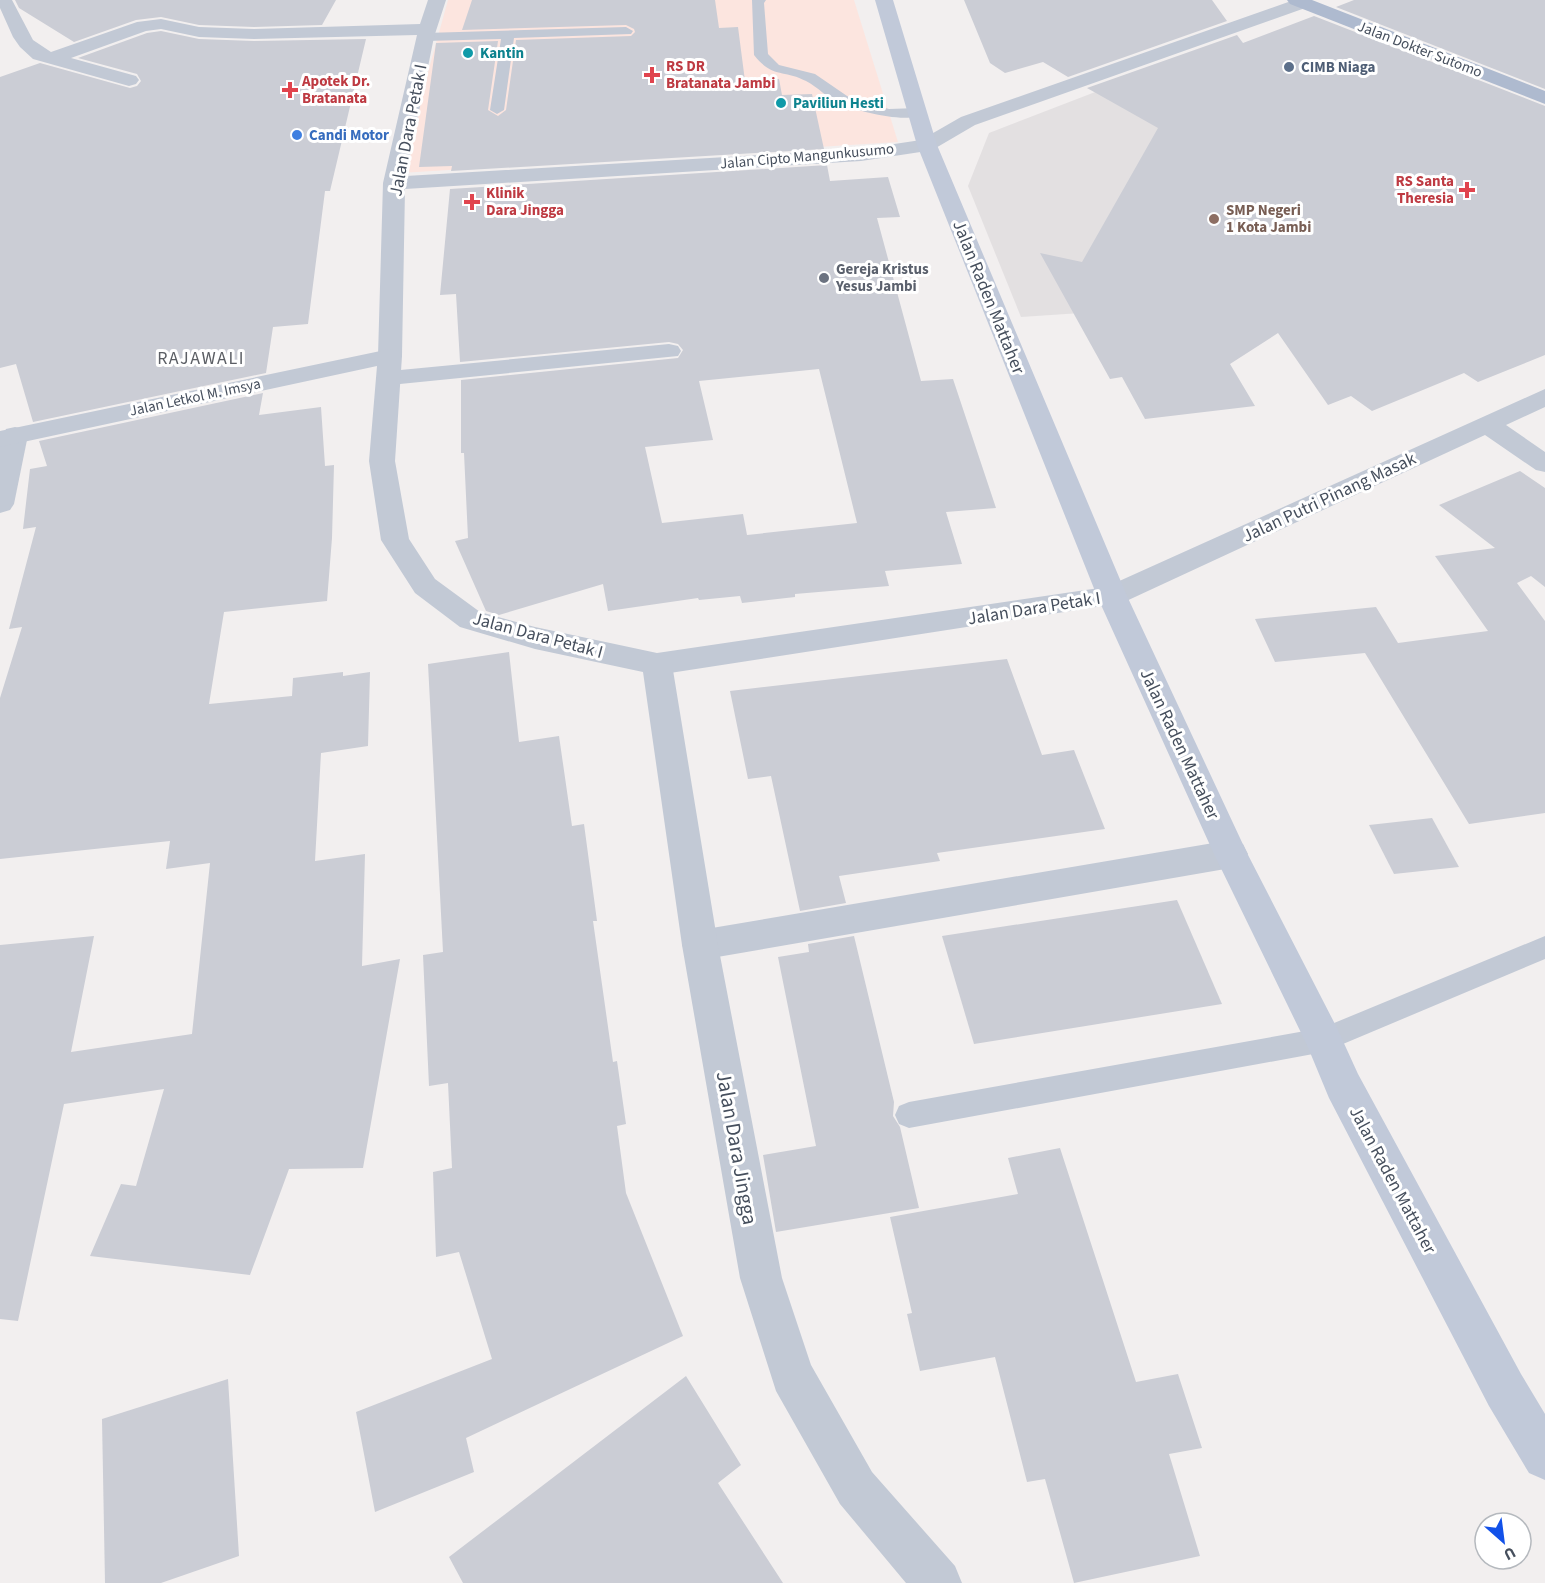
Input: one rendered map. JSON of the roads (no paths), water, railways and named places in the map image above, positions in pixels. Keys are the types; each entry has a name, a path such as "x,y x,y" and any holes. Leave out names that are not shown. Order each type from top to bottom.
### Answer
{"main road":[{"name":"Jalan Raden Mattaher","path":"884,0 927,145 1112,596 1231,854 1324,1040 1343,1085 1505,1390 1545,1457"},
{"name":"Jalan Dokter Sutomo","path":"1299,2 1545,98"}],"street":[{"path":"3,0 10,9 15,45 129,80"},
{"name":"Jalan Dara Petak I","path":"437,0 427,33 394,183 390,367 382,461 394,540 425,586 471,620 535,638 657,664 1112,596"},
{"name":"Jalan Cipto Mangunkusumo","path":"394,183 861,155 927,145 968,121 1299,2"},
{"path":"52,58 143,26 161,24 199,32 254,34 427,33"},
{"name":"Jalan Letkol M. Imsya","path":"7,437 390,367 669,351"},
{"name":"Jalan Putri Pinang Masak","path":"1112,596 1545,397"},
{"path":"1487,424 1545,464"},
{"path":"0,504 7,437"},
{"name":"Jalan Dara Jingga","path":"657,664 700,945 761,1278 792,1375 856,1488 938,1583"},
{"path":"700,945 1231,854"}],"lane":[{"path":"760,0 757,2 761,56 774,68 810,77 845,101 889,113 918,112"},
{"path":"427,33 508,34 626,31"},
{"path":"497,110 508,34"},
{"path":"909,1115 1324,1040 1545,947"}],"place":[{"name":"Kantin","path":"468,53"},
{"name":"CIMB Niaga","path":"1289,67"},
{"name":"RS DR Bratanata Jambi","path":"652,75"},
{"name":"Apotek Dr. Bratanata","path":"290,90"},
{"name":"Paviliun Hesti","path":"781,103"},
{"name":"Candi Motor","path":"297,135"},
{"name":"RS Santa Theresia","path":"1467,190"},
{"name":"Klinik Dara Jingga","path":"472,202"},
{"name":"SMP Negeri 1 Kota Jambi","path":"1214,219"},
{"name":"Gereja Kristus Yesus Jambi","path":"824,278"}],"district":[{"name":"RAJAWALI","path":"201,358"}]}
